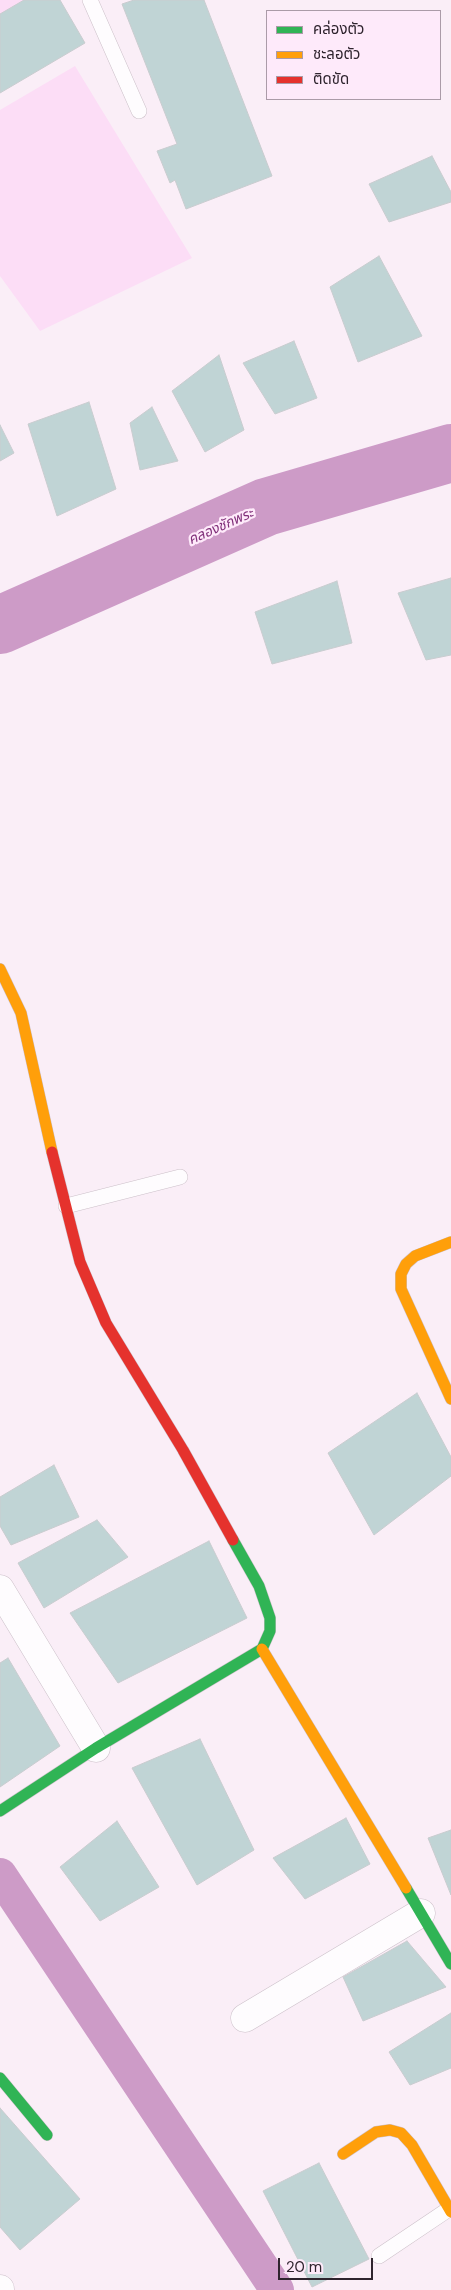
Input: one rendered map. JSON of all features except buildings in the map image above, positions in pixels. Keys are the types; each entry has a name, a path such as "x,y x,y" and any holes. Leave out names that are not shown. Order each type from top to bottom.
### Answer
{"street":[{"path":"0,969 21,1012 58,1181 80,1262 106,1324 183,1450 259,1586 270,1618 270,1631 262,1649 96,1748 0,1811"},
{"path":"451,1242 416,1256 406,1264 401,1274 401,1289 451,1399"},
{"path":"0,1589 96,1748"},
{"path":"262,1649 451,1964"},
{"path":"245,2018 421,1913"},
{"path":"0,2078 47,2134"},
{"path":"343,2154 376,2132 390,2130 401,2133 412,2144 450,2211"}],"lane":[{"path":"90,0 139,111"},
{"path":"66,1206 180,1178"},
{"path":"379,2256 450,2211"}],"shaded area":[{"path":"0,0 48,0 0,28"},
{"path":"75,66 192,258 40,331 0,276 0,110"}],"waterway":[{"name":"คลองชักพระ","path":"0,625 266,507 451,453"},
{"path":"0,1875 277,2290"}],"traffic: fast":[{"path":"0,1811 96,1748 262,1649 270,1631 270,1618 259,1586 233,1540"},
{"path":"406,1888 451,1964"},
{"path":"0,2078 47,2135"}],"traffic: slow":[{"path":"0,969 21,1013 52,1152"},
{"path":"451,1242 415,1256 406,1264 401,1274 401,1289 451,1399"},
{"path":"262,1649 406,1888"},
{"path":"343,2154 376,2132 390,2130 401,2133 412,2145 451,2212"}],"traffic: jam":[{"path":"52,1152 80,1262 106,1323 183,1450 233,1540"}]}
